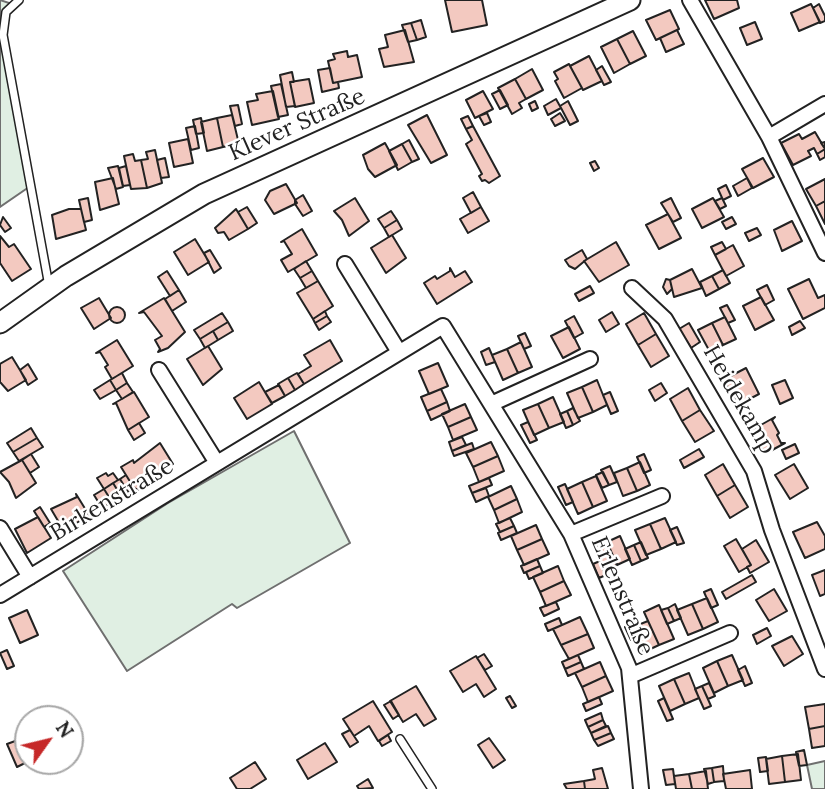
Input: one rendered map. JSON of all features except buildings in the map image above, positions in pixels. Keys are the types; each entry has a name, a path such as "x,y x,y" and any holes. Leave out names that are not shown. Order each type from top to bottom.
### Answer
{"street":[{"path":"690,0 769,137 825,253"},
{"name":"Klever Straße","path":"0,323 49,288 204,194 624,1"},
{"path":"769,137 825,104"},
{"path":"345,264 398,352"},
{"name":"Heidekamp","path":"632,288 665,319 754,471 772,530 825,669"},
{"name":"Birkenstraße","path":"0,595 443,326"},
{"name":"Erlenstraße","path":"443,326 571,534 629,668 641,789"},
{"path":"491,404 590,359"},
{"path":"159,370 217,463"},
{"name":"Erlenstraße","path":"571,534 662,496"},
{"path":"0,528 30,576"},
{"name":"Erlenstraße","path":"630,676 730,633"}],"lane":[{"path":"19,0 6,12 3,35 49,288"},
{"path":"400,739 432,789"}],"green space":[{"path":"0,0 12,4 3,23 29,187 0,207"},
{"path":"294,431 350,543 237,608 232,604 127,671 63,571 168,503"},
{"path":"825,761 825,789 812,789 807,765"}]}
